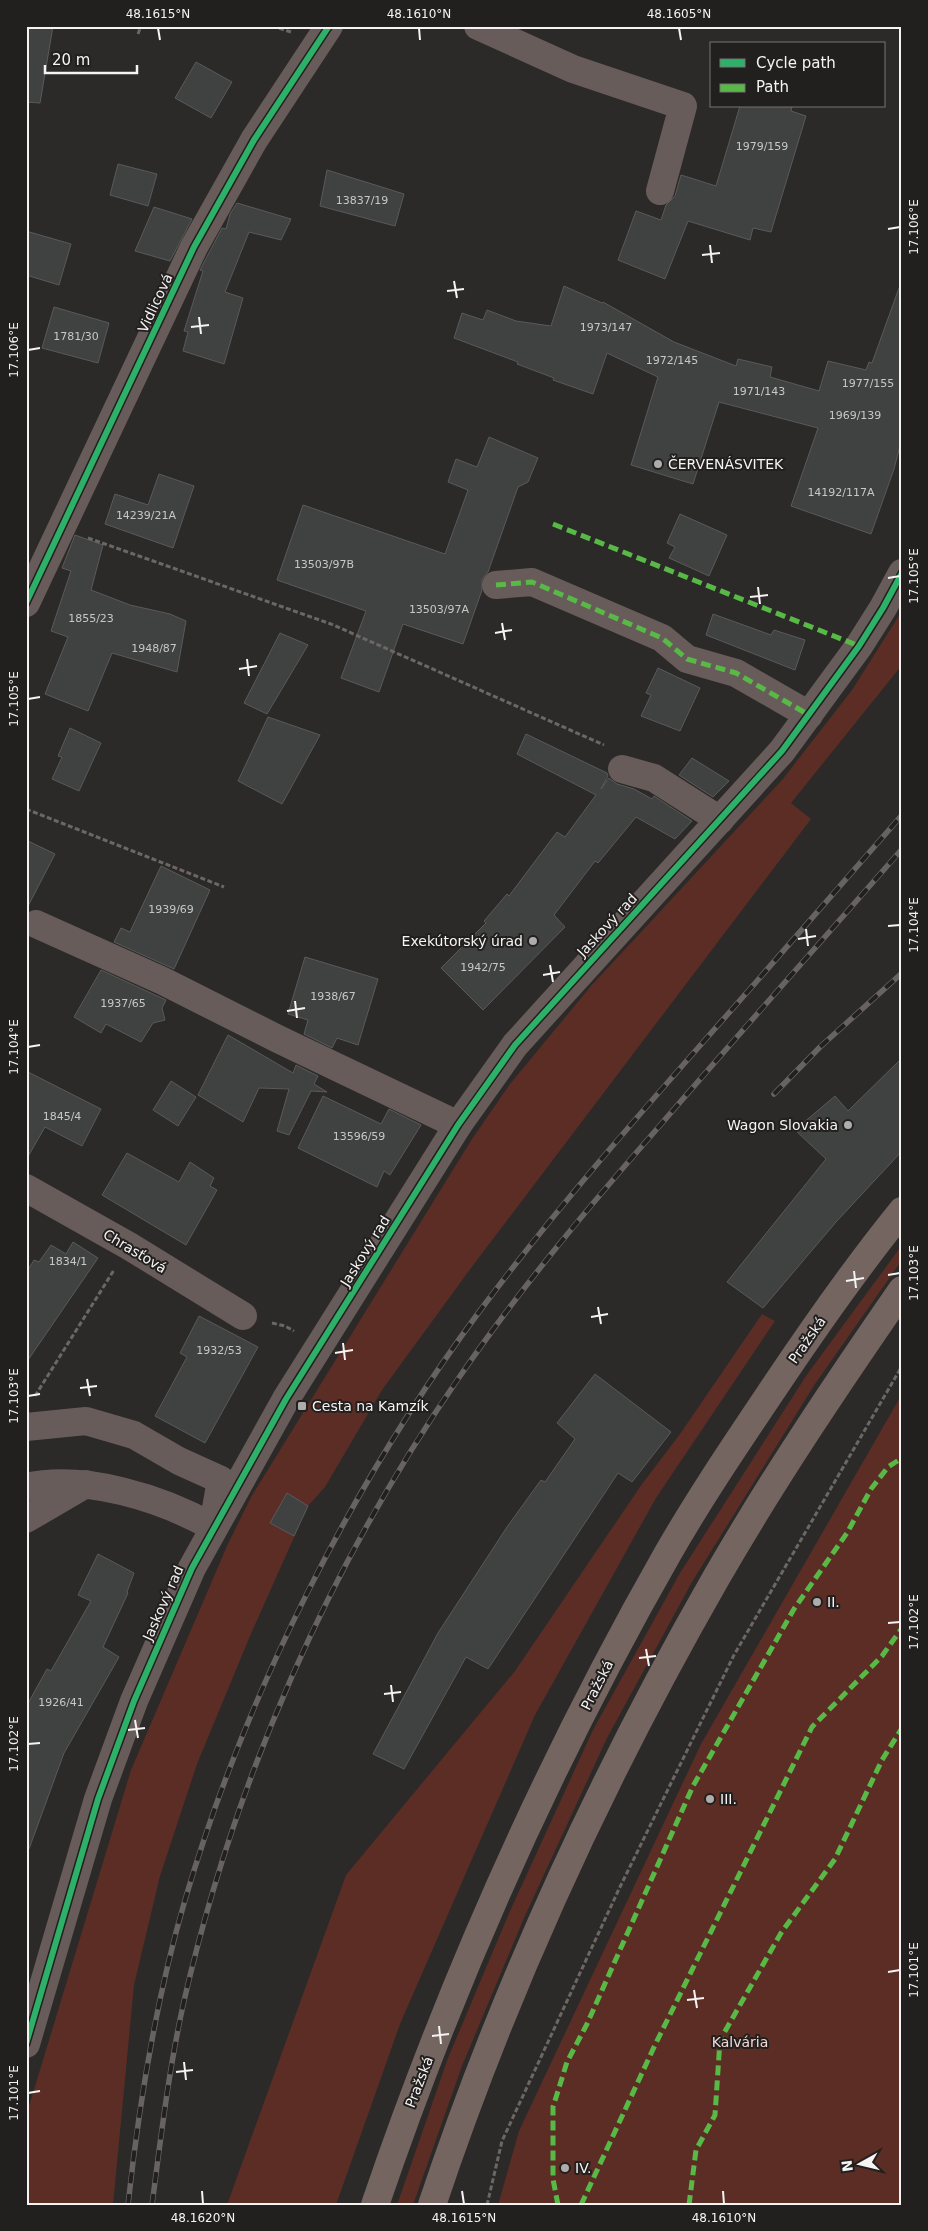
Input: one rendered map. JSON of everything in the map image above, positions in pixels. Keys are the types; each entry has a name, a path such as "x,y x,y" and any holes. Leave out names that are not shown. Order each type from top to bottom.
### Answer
{"main road":[{"name":"Pražská","path":"375,2205 401,2129 446,2011 496,1891 607,1663 669,1551 718,1471 796,1354 902,1211"},
{"path":"432,2205 449,2152 498,2024 546,1910 591,1813 657,1684 765,1496 817,1415 902,1290"}],"street":[{"name":"Vidlicová","path":"26,603 194,247 254,140 329,26"},
{"path":"478,26 573,69 684,106 660,191"},
{"name":"Jaskový rad","path":"26,2044 109,1765 134,1700 188,1576 212,1527 286,1399 458,1125 515,1045 541,1014 782,752 871,628 902,573"},
{"path":"496,585 532,582 662,638 687,659 736,673 809,715"},
{"path":"615,759 654,778 720,820"},
{"path":"36,924 163,981 278,1039 458,1125"},
{"name":"Chrasťová","path":"26,1188 129,1246 243,1316"},
{"path":"26,1427 86,1421 134,1435 179,1461 220,1480 212,1527 148,1499 86,1484 68,1482 26,1487"},
{"path":"26,1519 86,1484"}],"path":[{"path":"138,34 140,26"},
{"path":"62,528 152,562 331,624 615,759"},
{"path":"26,809 224,887"},
{"path":"32,1400 129,1246"},
{"path":"487,2205 502,2141 619,1889 734,1655 902,1366"}],"green space":[{"path":"902,611 902,665 791,803 811,819 471,1268 382,1390 325,1487 308,1506 250,1636 197,1764 160,1876 134,1985 113,2205 26,2205 26,2116 131,1770 227,1546 251,1497 472,1139 510,1084 591,986 782,780 852,690"},
{"path":"902,1245 902,1260 815,1384 692,1582 607,1738 524,1918 462,2066 413,2205 397,2205 448,2058 510,1911 593,1730 680,1573 806,1376"},
{"path":"762,1314 775,1321 656,1498 535,1715 400,2024 336,2205 227,2205 346,1875 515,1671 642,1484 680,1434"},
{"name":"Kalvária","path":"902,1394 902,2205 498,2205 519,2131 701,1744"}],"building":[{"path":"26,26 53,26 40,103 26,102"},
{"path":"196,62 232,82 211,118 175,98"},
{"path":"739,108 792,108 791,111 806,116 771,232 753,228 750,240 688,221 665,279 618,260 636,211 661,220 666,205 675,196 681,175 716,186"},
{"path":"118,164 157,174 148,206 110,195"},
{"path":"327,170 404,194 395,226 320,206"},
{"path":"237,203 291,219 281,240 249,232 225,292 243,298 224,364 183,351 188,332 184,331 203,271 200,270 222,228 226,229 230,214"},
{"path":"154,207 192,219 170,261 135,251"},
{"path":"26,231 71,244 59,285 26,275"},
{"path":"564,286 603,302 674,342 736,366 738,359 772,367 770,377 819,391 828,361 866,370 869,362 872,363 899,288 902,288 902,438 894,469 871,534 791,506 818,428 719,402 693,484 631,465 658,377 607,353 593,394 553,380 554,378 517,364 518,362 454,338 462,313 483,320 487,310 516,321 551,326"},
{"path":"54,307 109,323 98,363 42,348"},
{"path":"489,437 538,458 528,482 518,487 488,572 482,579 482,590 463,644 403,624 379,692 341,678 366,611 277,580 303,505 445,554 468,490 448,482 456,459 477,467"},
{"path":"159,474 194,486 173,548 105,524 115,494 148,505"},
{"path":"680,514 727,535 709,576 669,558 675,547 667,543"},
{"path":"75,535 103,545 91,590 130,605 170,614 186,621 177,672 112,653 88,711 45,694 68,637 51,631 71,571 62,568"},
{"path":"713,614 771,635 774,630 805,640 795,670 706,635"},
{"path":"280,633 308,645 267,714 244,703"},
{"path":"658,668 700,688 680,731 641,716 651,695 646,693"},
{"path":"268,717 320,735 282,804 238,781"},
{"path":"70,728 101,743 79,791 52,779 62,757 58,756"},
{"path":"526,734 607,773 608,776 601,789 609,778 617,784 634,789 652,799 654,796 692,821 675,839 636,817 598,863 595,861 554,915 565,927 483,1010 441,968 486,923 484,921 507,894 509,896 557,832 565,837 596,795 517,754"},
{"path":"692,758 729,781 713,797 679,775"},
{"path":"26,840 55,854 26,910"},
{"path":"161,866 210,890 174,969 114,942 121,928 130,932"},
{"path":"305,957 378,979 358,1045 337,1038 332,1048 304,1034 308,1020 288,1014"},
{"path":"101,970 166,1000 162,1008 165,1020 153,1023 141,1042 106,1024 101,1033 74,1017"},
{"path":"228,1035 293,1073 296,1065 318,1076 314,1084 327,1092 311,1091 289,1135 277,1131 289,1089 259,1088 243,1122 198,1095"},
{"path":"902,1058 902,1151 836,1222 763,1308 727,1282 826,1159 795,1130 835,1096 848,1111"},
{"path":"26,1071 101,1109 82,1146 45,1127 26,1160"},
{"path":"171,1081 196,1097 178,1126 153,1110"},
{"path":"323,1096 381,1124 389,1109 421,1125 390,1175 384,1171 377,1187 298,1148"},
{"path":"127,1153 179,1182 190,1162 214,1178 210,1186 217,1190 186,1245 102,1195"},
{"path":"73,1242 98,1258 26,1363 26,1273 34,1260 39,1262 51,1245 66,1254"},
{"path":"199,1316 258,1347 205,1443 155,1416 187,1357 180,1353"},
{"path":"595,1374 671,1432 632,1482 618,1473 488,1669 466,1657 404,1769 373,1754 438,1633 507,1527 541,1480 545,1482 575,1439 557,1423"},
{"path":"287,1493 308,1506 294,1536 270,1523"},
{"path":"98,1554 134,1573 128,1593 103,1647 119,1657 64,1753 29,1849 26,1848 26,1707 47,1669 51,1671 91,1601 78,1595"}],"railway":[{"path":"128,2205 137,2128 157,2013 185,1900 238,1746 271,1669 346,1519 388,1447 432,1378 479,1312 545,1227 902,815"},
{"path":"152,2205 162,2128 184,2001 205,1918 230,1836 259,1756 292,1677 328,1599 368,1524 411,1450 504,1314 578,1221 630,1160 902,849"},
{"path":"774,1094 820,1047 902,973"}],"marked path":[{"path":"553,524 859,646"},
{"path":"496,585 532,582 662,638 687,659 736,673 809,715"},
{"path":"558,2205 553,2179 553,2107 567,2062 587,2024 693,1786 794,1609 847,1533 871,1489 888,1467 902,1458"},
{"path":"581,2205 655,2045 812,1727 882,1656 902,1628"},
{"path":"689,2205 696,2150 715,2115 720,2040 781,1933 835,1859 882,1760 902,1728"}],"cycle path":[{"path":"26,603 194,247 254,140 329,26"},
{"path":"26,2044 98,1799 134,1701 192,1568 286,1399 458,1125 515,1045 782,751 859,646 902,573"}],"place":[{"name":"ČERVENÁSVITEK","path":"658,464"},
{"name":"Exekútorský úrad","path":"533,941"},
{"name":"Wagon Slovakia","path":"848,1125"},
{"name":"Cesta na Kamzík","path":"302,1406"},
{"name":"II.","path":"817,1602"},
{"name":"III.","path":"710,1799"},
{"name":"IV.","path":"565,2168"}]}
